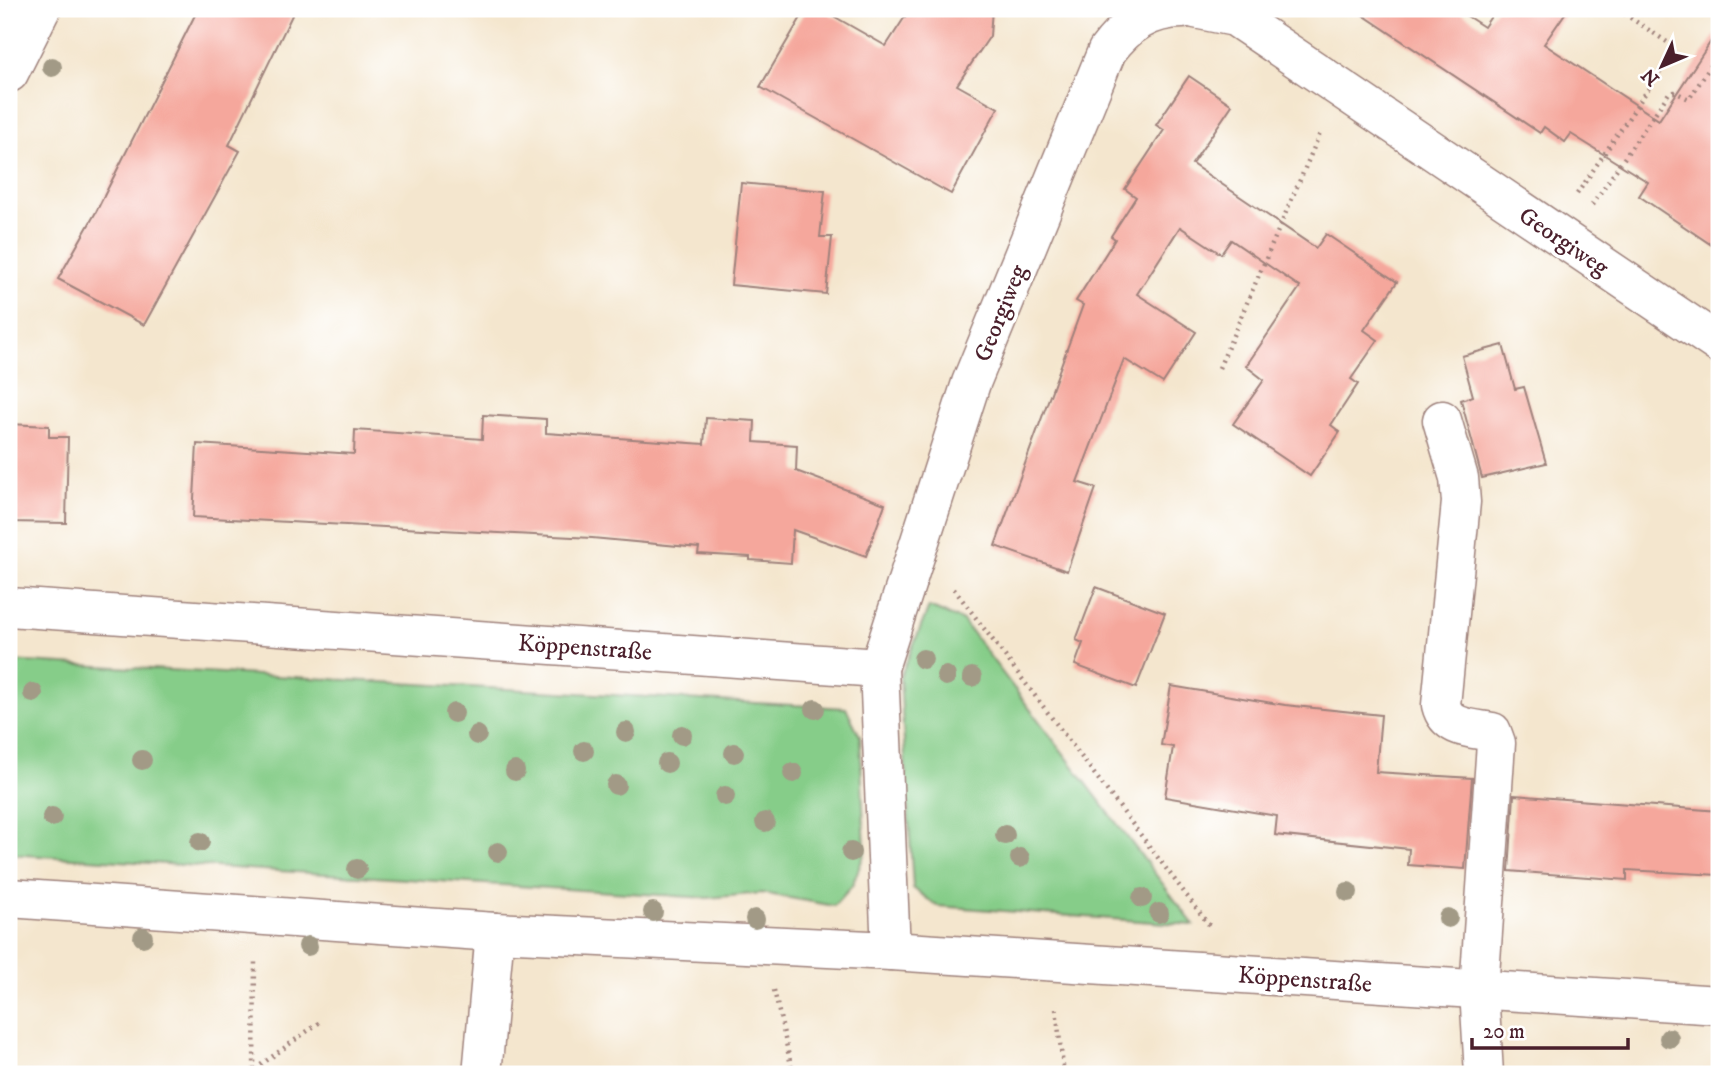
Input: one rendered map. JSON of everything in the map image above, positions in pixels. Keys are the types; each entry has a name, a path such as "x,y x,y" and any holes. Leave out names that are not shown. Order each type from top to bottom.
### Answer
{"street":[{"path":"9,73 41,9"},
{"name":"Georgiweg","path":"878,668 971,383 1107,51 1134,22 1169,9 1183,9"},
{"name":"Georgiweg","path":"1195,9 1235,17 1719,344"},
{"path":"1442,420 1458,478 1461,502 1441,705 1444,716 1453,724 1492,732 1496,743 1479,990 1484,1074"},
{"name":"Köppenstraße","path":"9,607 878,668"},
{"path":"878,668 891,951"},
{"name":"Köppenstraße","path":"9,898 495,932 891,951 1719,1005"},
{"path":"482,1074 495,932"}],"path":[{"path":"1559,238 1670,57 1671,48 1667,41 1618,9"},
{"path":"1559,238 1669,93 1675,92 1689,99 1712,64"},
{"path":"1219,368 1339,89"},
{"path":"919,543 1248,976"},
{"path":"252,1072 255,915"},
{"path":"763,946 793,1074"},
{"path":"1049,962 1064,1074"},
{"path":"252,1072 320,1022"}],"green space":[{"path":"929,607 963,621 1194,925 937,906 913,888 900,677"},
{"path":"9,661 846,708 860,736 865,852 852,886 834,906 762,893 707,898 9,854"}],"building":[{"path":"198,9 295,9 229,145 240,151 144,325 58,279 96,212"},
{"path":"806,9 821,9 886,46 910,9 992,9 990,36 957,85 998,108 951,194 760,87"},
{"path":"1354,9 1456,9 1484,27 1496,9 1568,9 1544,44 1659,120 1719,29 1719,250 1639,196 1648,182 1571,134 1565,142 1544,127 1540,133"},
{"path":"1189,76 1232,105 1192,164 1316,248 1326,234 1397,282 1364,330 1378,340 1351,379 1358,384 1331,425 1340,432 1310,476 1233,424 1264,380 1246,366 1300,287 1231,240 1221,254 1180,227 1137,294 1196,332 1163,383 1124,359 1077,482 1096,488 1067,571 995,546 1083,305 1076,301 1115,239 1111,236 1136,197 1125,189 1164,130 1156,125"},
{"path":"741,183 825,191 820,237 832,237 826,294 731,285"},
{"path":"1503,345 1515,389 1524,387 1546,463 1482,478 1461,400 1473,396 1462,356"},
{"path":"483,415 546,419 546,433 704,444 706,418 755,421 754,442 797,445 796,471 885,504 866,556 793,530 791,563 698,554 699,548 592,538 193,517 197,444 354,454 355,430 482,439"},
{"path":"9,424 49,426 49,437 68,437 66,523 9,522"},
{"path":"1096,587 1165,613 1136,688 1075,665 1083,643 1076,640"},
{"path":"1171,686 1285,705 1381,715 1376,772 1472,778 1465,869 1408,865 1409,849 1275,835 1277,816 1165,797 1173,747 1161,745"},
{"path":"1514,795 1719,811 1719,875 1627,870 1627,880 1509,871"}]}
